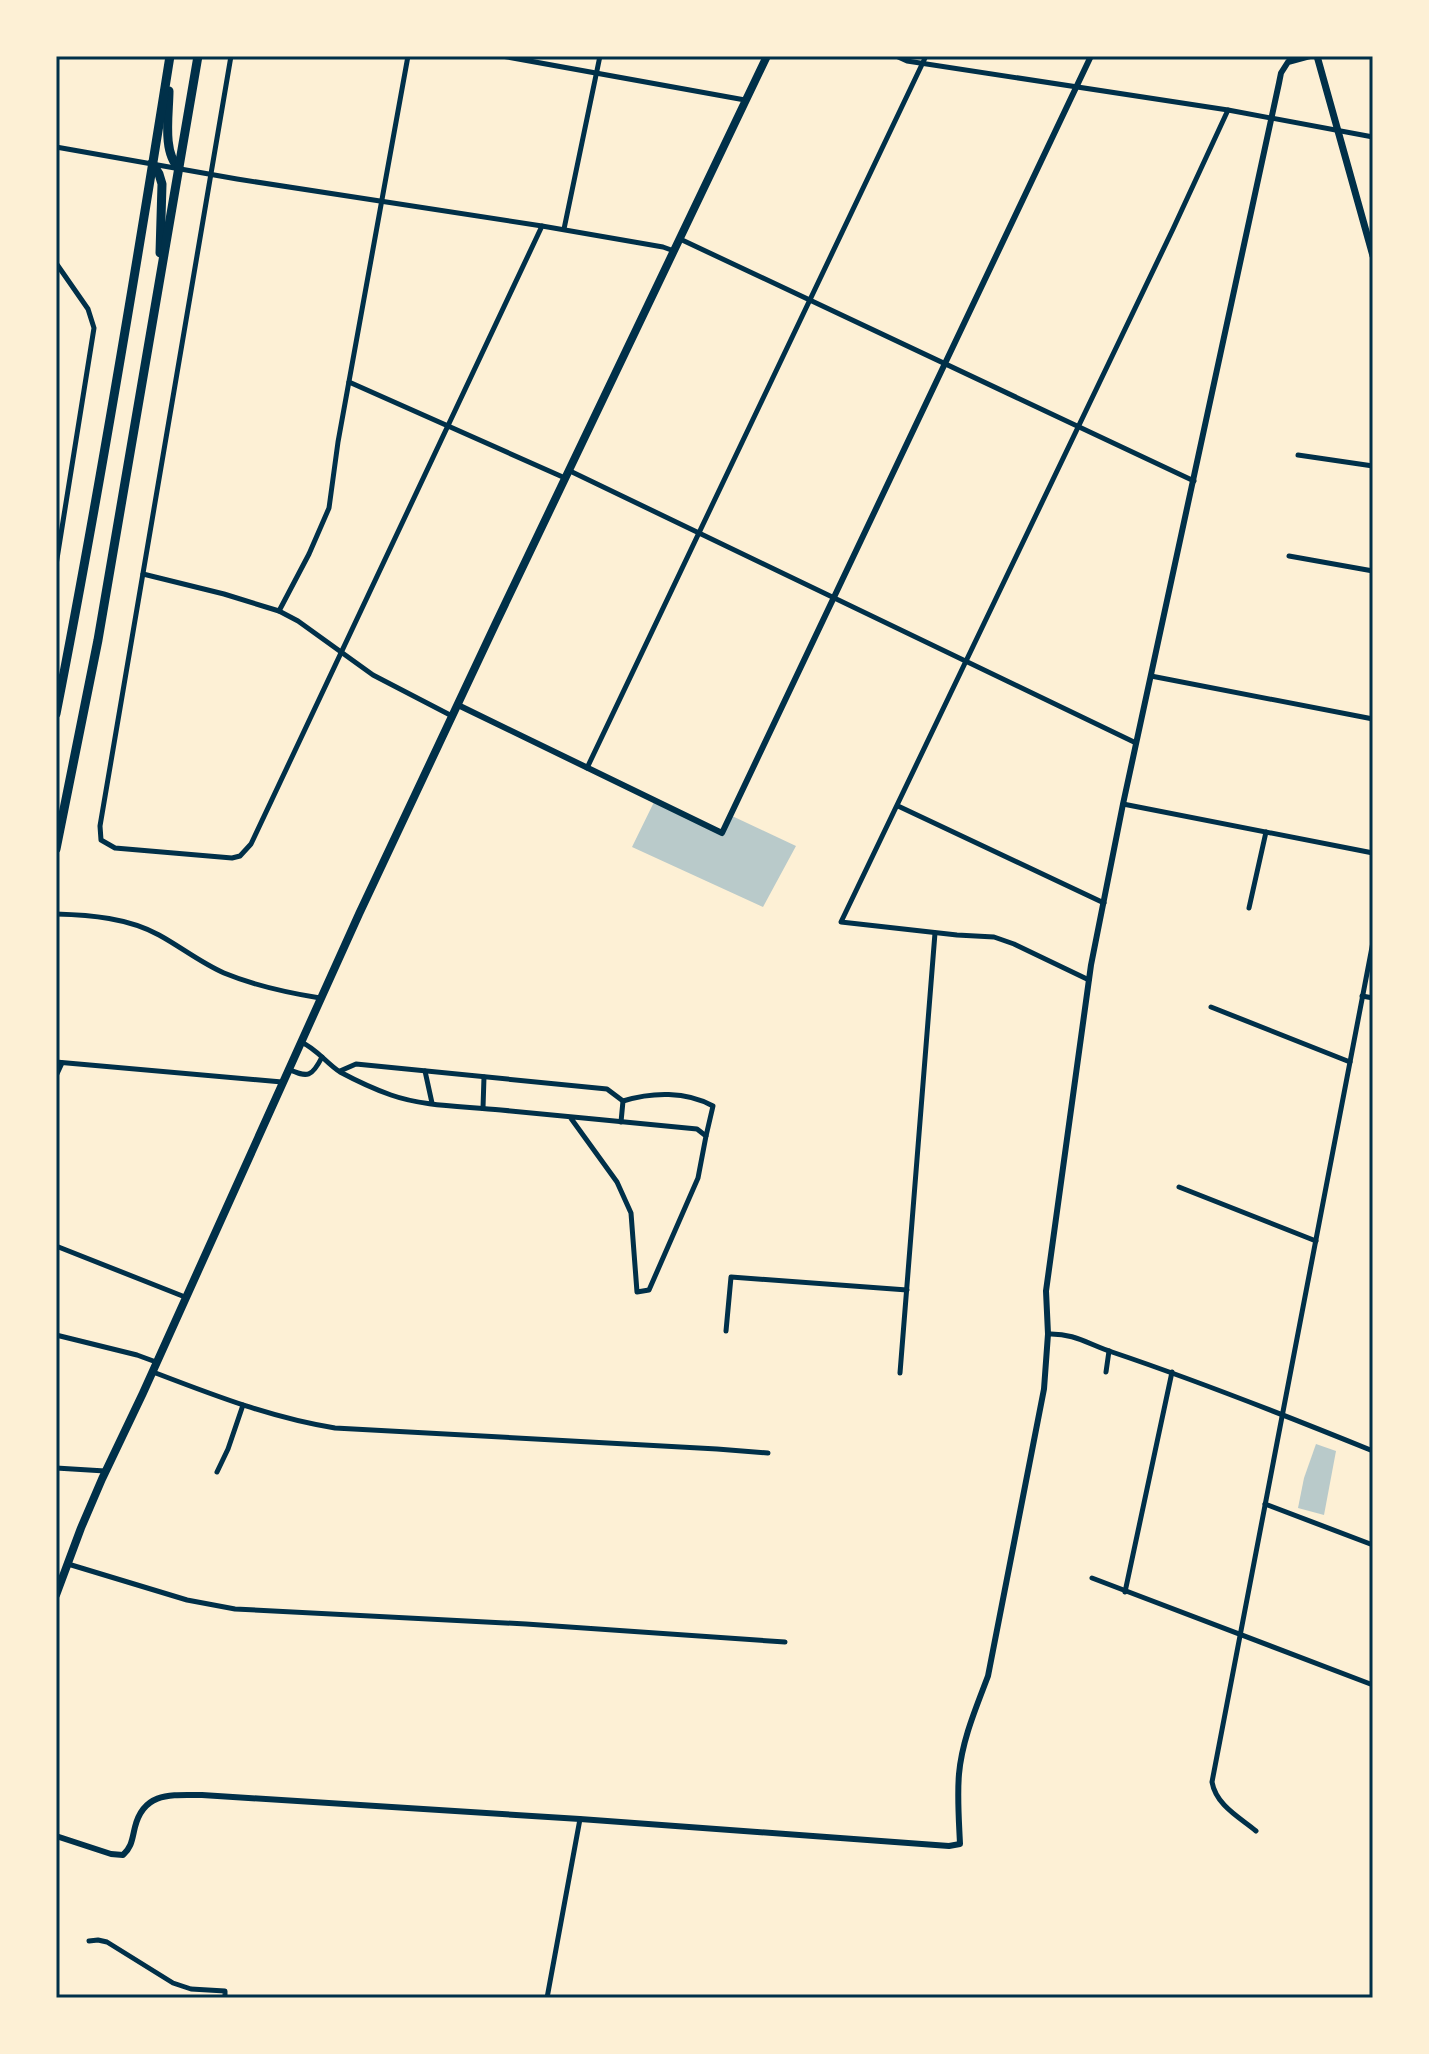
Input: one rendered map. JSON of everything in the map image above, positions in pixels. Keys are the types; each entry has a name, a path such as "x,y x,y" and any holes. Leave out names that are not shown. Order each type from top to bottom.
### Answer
{"highway":[{"path":"56,714 170,56"},
{"path":"170,56 168,148 171,159 179,168"},
{"path":"56,849 98,640 198,56"},
{"path":"152,163 159,174 162,192 157,296"}],"main road":[{"path":"56,1595 106,1471 320,998 767,56"},
{"path":"1317,56 1373,256"}],"street":[{"path":"231,56 100,826 101,840 115,848 224,859 247,851 542,226"},
{"path":"279,611 327,516 408,56"},
{"path":"502,56 746,101"},
{"path":"564,229 600,56"},
{"path":"896,56 923,64 1228,110 1373,137"},
{"path":"587,768 926,56"},
{"path":"458,705 722,833 1091,56"},
{"path":"56,1836 123,1855 130,1849 139,1818 154,1799 169,1795 202,1795 949,1846 960,1844 961,1758 988,1676 1044,1389 1048,1334 1046,1291 1076,1068 1089,980 1123,804 1281,73 1288,62 1310,56"},
{"path":"1089,980 1004,939 841,922 1228,110"},
{"path":"56,147 564,229 674,251"},
{"path":"680,239 1194,481"},
{"path":"56,263 88,309 94,328 56,565"},
{"path":"349,382 699,533 1136,743"},
{"path":"1298,455 1373,466"},
{"path":"1289,556 1373,571"},
{"path":"143,574 279,611 382,680 453,716"},
{"path":"1151,676 1373,719"},
{"path":"1123,804 1373,853"},
{"path":"898,806 1104,903"},
{"path":"1249,908 1266,832"},
{"path":"56,914 98,917 138,925 223,972 320,998"},
{"path":"900,1373 935,933"},
{"path":"1256,1831 1222,1803 1213,1790 1212,1782 1373,942"},
{"path":"1362,996 1373,998"},
{"path":"1211,1007 1350,1062"},
{"path":"300,1042 312,1047 340,1071 390,1095 419,1102 697,1129 706,1136"},
{"path":"288,1069 304,1076 310,1074 317,1069 322,1057"},
{"path":"56,1076 59,1063 282,1082"},
{"path":"340,1071 356,1064 607,1089 623,1101"},
{"path":"425,1071 432,1103"},
{"path":"483,1108 484,1077"},
{"path":"570,1117 617,1182 631,1213 637,1292 649,1290 698,1178 713,1106 701,1100 665,1094 638,1096 623,1101"},
{"path":"621,1122 623,1101"},
{"path":"1179,1187 1316,1241"},
{"path":"56,1246 185,1297"},
{"path":"726,1331 731,1277 907,1290"},
{"path":"1048,1334 1068,1334 1373,1451"},
{"path":"56,1335 156,1362"},
{"path":"1106,1372 1109,1351"},
{"path":"152,1372 265,1413 335,1428 768,1453"},
{"path":"1125,1592 1172,1372"},
{"path":"217,1472 243,1405"},
{"path":"56,1468 106,1471"},
{"path":"1265,1504 1373,1545"},
{"path":"67,1564 187,1600 235,1609 526,1624 785,1642"},
{"path":"1092,1578 1373,1685"},
{"path":"547,1998 580,1819"},
{"path":"89,1941 107,1942 173,1983 191,1989 225,1991 225,1998"}],"shaded area":[{"path":"655,800 721,832 730,815 796,846 763,907 632,847"},
{"path":"1316,1444 1336,1451 1324,1515 1298,1508"}]}
